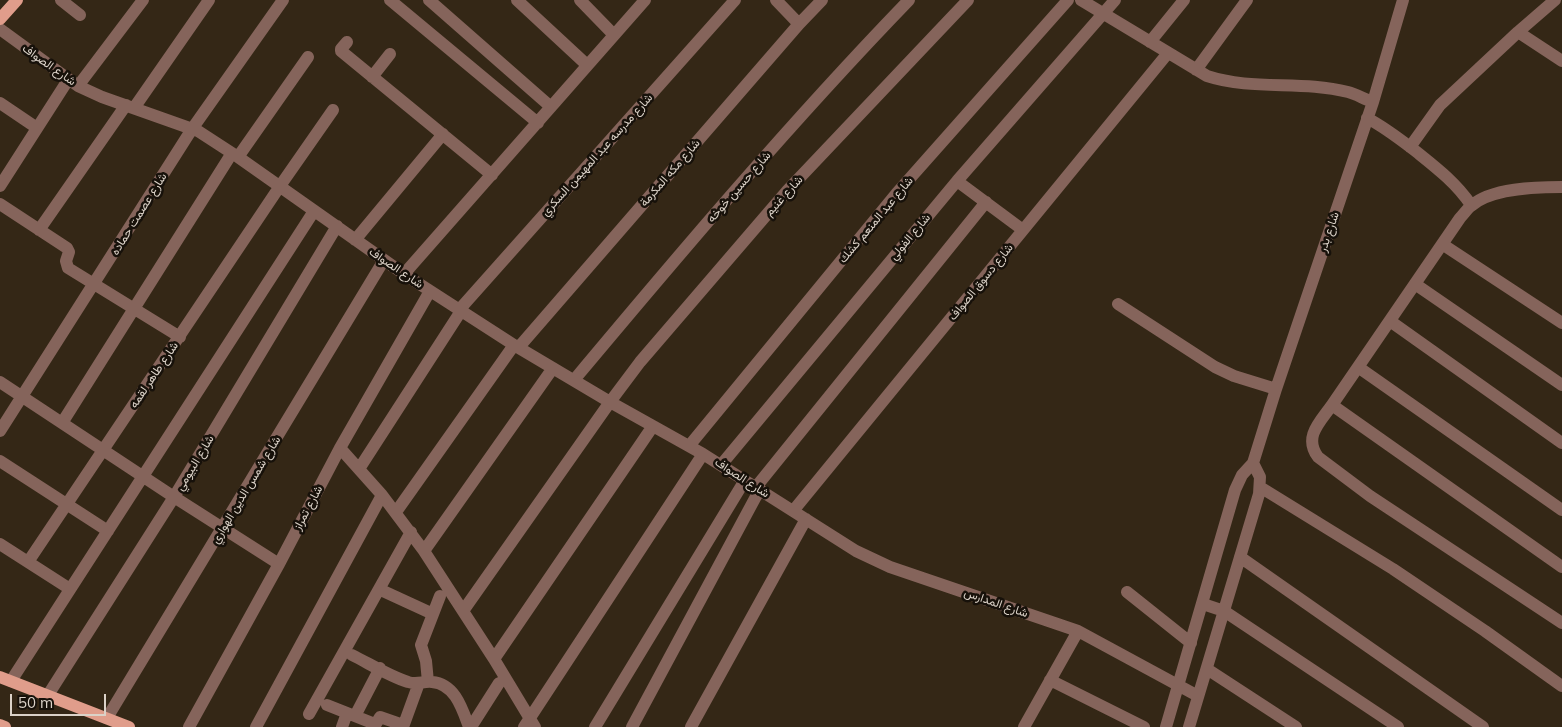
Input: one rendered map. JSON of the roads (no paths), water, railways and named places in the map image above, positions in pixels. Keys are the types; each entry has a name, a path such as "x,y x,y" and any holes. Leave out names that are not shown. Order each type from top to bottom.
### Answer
{"main road":[{"path":"0,19 17,0"},
{"path":"5,679 128,727"},
{"path":"0,725 5,727"}],"street":[{"path":"61,0 80,15"},
{"path":"0,186 37,128 143,0"},
{"path":"39,230 209,0"},
{"name":"شارع عصمت حماده","path":"0,431 192,129 284,0"},
{"path":"390,0 538,123"},
{"path":"429,0 551,107"},
{"path":"517,0 588,65"},
{"path":"580,0 614,35"},
{"name":"شارع مدرسه عبد المهيمن السكري","path":"359,469 460,311 735,0"},
{"path":"776,0 799,24"},
{"name":"شارع مكه المكرمة","path":"396,512 516,346 822,0"},
{"name":"شارع حسين خوخه","path":"574,380 678,256 782,138 910,0"},
{"name":"شارع غنيم","path":"464,611 640,362 787,191 968,0"},
{"name":"شارع عبد المنعم كشك","path":"689,446 896,194 1068,0"},
{"path":"1081,0 1196,70 1223,82 1250,85 1319,87 1349,92 1372,102"},
{"name":"شارع الفولي","path":"721,465 957,180 1115,0"},
{"path":"1150,42 1184,0"},
{"path":"1196,70 1247,0"},
{"name":"شارع بدر","path":"1166,727 1238,482 1253,462 1367,118 1403,0"},
{"path":"1410,147 1440,105 1555,0"},
{"path":"404,274 538,123 614,35 639,2"},
{"name":"شارع الصواف","path":"0,29 73,83 192,129 235,155 404,274 460,311 610,402 704,454 793,511"},
{"path":"1518,32 1562,61"},
{"path":"347,42 341,51 492,174"},
{"name":"شارع دسوق الصواف","path":"793,511 1168,53"},
{"path":"372,76 390,54"},
{"path":"62,423 134,308 235,155 308,57"},
{"path":"2,108 37,128"},
{"name":"شارع طاهر لقمه","path":"28,562 333,110"},
{"path":"1367,118 1389,130 1449,178 1462,190 1471,205"},
{"path":"355,240 443,134"},
{"path":"957,180 1023,230"},
{"path":"1562,187 1514,189 1471,205 1442,244 1332,405 1311,441 1312,449 1318,458 1370,496 1562,623"},
{"path":"632,727 758,488 986,202"},
{"path":"0,204 68,250 69,254 66,261 68,268 180,337"},
{"path":"5,679 70,589 314,211"},
{"name":"شارع البيومي","path":"48,696 174,497 337,226"},
{"path":"1442,244 1562,323"},
{"name":"شارع شمس الدين الهواري","path":"107,718 384,260"},
{"path":"1415,284 1562,385"},
{"name":"شارع تمراز","path":"189,727 279,564 340,448 430,291"},
{"path":"1118,304 1215,367 1234,376 1276,389"},
{"path":"1390,321 1562,443"},
{"path":"1358,367 1562,510"},
{"path":"424,551 553,368"},
{"path":"0,382 279,564"},
{"path":"1332,405 1562,567"},
{"path":"494,659 653,426"},
{"path":"340,448 382,495 411,532 494,659 529,724 704,454"},
{"path":"0,461 108,531"},
{"path":"1189,727 1260,486 1260,477 1253,462"},
{"path":"595,727 745,480"},
{"path":"1260,486 1400,574 1562,686"},
{"path":"256,727 382,495"},
{"name":"شارع المدارس","path":"793,511 873,560 1078,631 1198,696"},
{"path":"690,727 806,519"},
{"path":"309,714 411,532"},
{"path":"0,544 70,589"},
{"path":"1240,557 1483,727"},
{"path":"383,591 433,614"},
{"path":"1127,592 1191,643"},
{"path":"328,705 375,726 378,718 381,717 403,726 423,682 426,661 421,645 440,596"},
{"path":"1203,604 1224,611 1398,727"},
{"path":"1024,727 1078,631"},
{"path":"352,655 409,682 438,683 451,690 459,702 470,727"},
{"path":"342,727 380,668"},
{"path":"1207,669 1296,727"},
{"path":"1050,680 1144,727"},
{"path":"470,727 499,683"}]}
